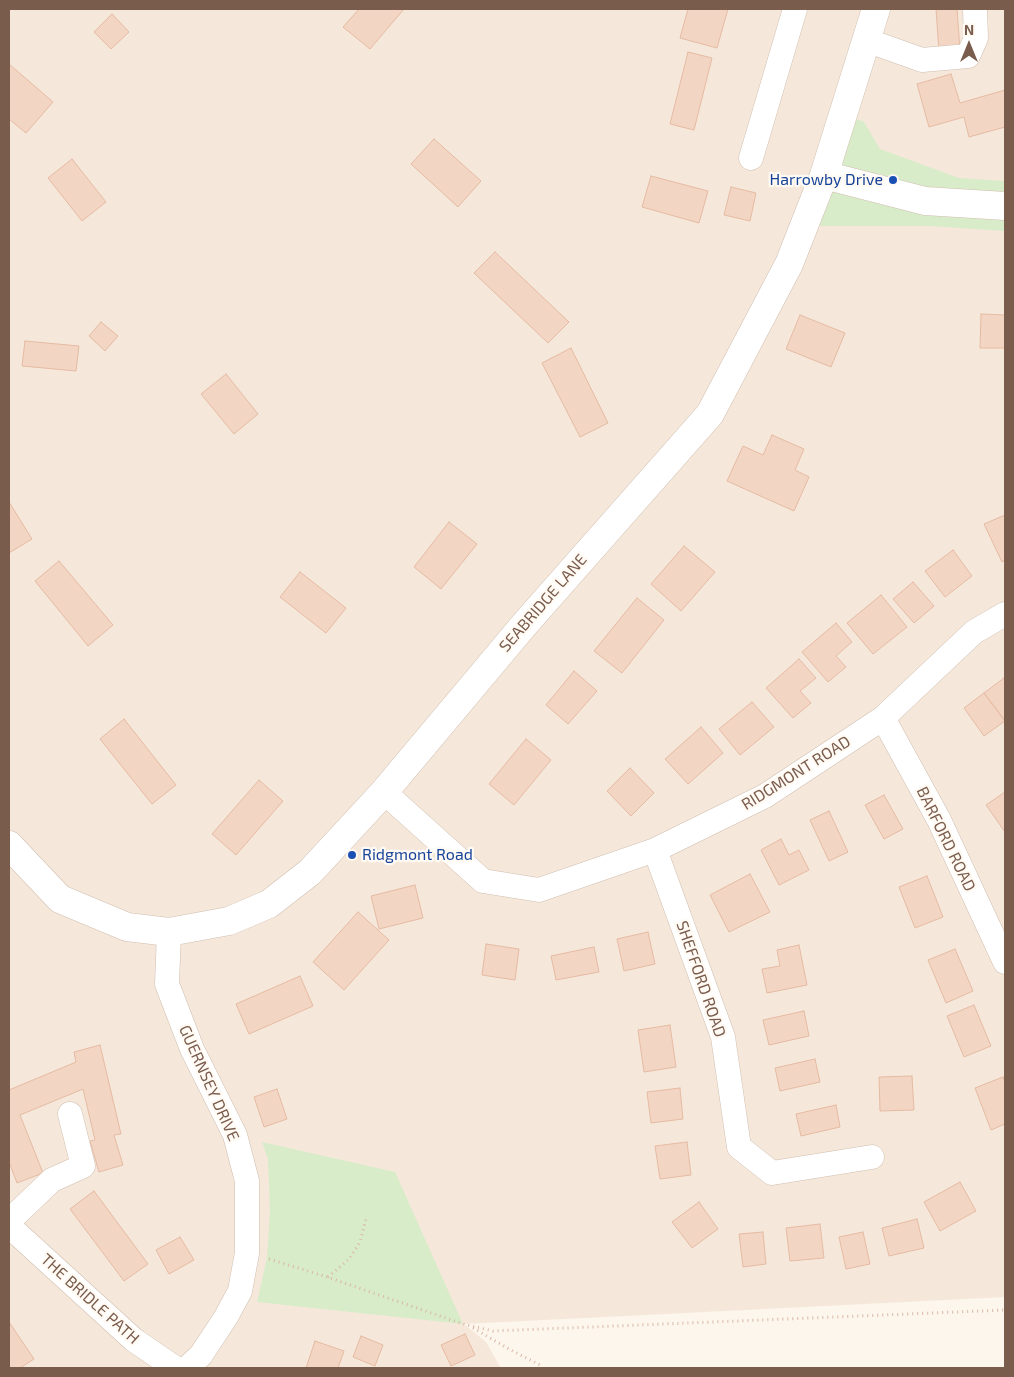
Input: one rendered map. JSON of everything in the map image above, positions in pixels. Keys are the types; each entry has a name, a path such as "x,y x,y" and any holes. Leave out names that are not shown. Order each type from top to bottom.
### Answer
{"street":[{"path":"751,158 795,9"},
{"path":"876,9 824,175 925,201 1005,206"},
{"path":"866,40 922,60 968,56 976,38 975,9"},
{"name":"SEABRIDGE LANE","path":"9,846 60,899 127,928 169,932 229,922 269,904 310,872 384,792 524,625 710,414 789,264 824,175"},
{"name":"RIDGMONT ROAD","path":"384,792 483,881 539,890 655,850 765,796 882,718 974,632 1005,614"},
{"name":"BARFORD ROAD","path":"882,718 939,820 1005,962"},
{"name":"SHEFFORD ROAD","path":"655,850 723,1037 739,1147 772,1173 872,1157"},
{"name":"GUERNSEY DRIVE","path":"169,932 167,984 192,1050 235,1135 247,1181 247,1253 240,1291 226,1317 200,1355 187,1368"},
{"path":"9,1221 52,1180 83,1166 70,1114"},
{"name":"THE BRIDLE PATH","path":"9,1226 134,1340 175,1368"}],"path":[{"path":"327,1277 349,1259 360,1242 366,1219"},
{"path":"247,1253 327,1277 471,1326 493,1331 1005,1310"},
{"path":"471,1326 540,1365 541,1368"}],"shaded area":[{"path":"9,9 1005,9 1005,1297 464,1324 486,1342 501,1368 9,1368"}],"green space":[{"path":"843,114 864,122 880,149 959,178 1005,181 1005,231 930,226 805,226"},
{"path":"262,1142 395,1172 463,1324 257,1302 267,1258 270,1211 268,1159"}],"building":[{"path":"359,9 404,9 370,49 343,27"},
{"path":"688,9 728,9 717,48 680,38"},
{"path":"936,9 957,9 960,51 939,52"},
{"path":"112,14 129,32 111,49 94,32"},
{"path":"688,52 712,58 694,130 670,124"},
{"path":"9,64 53,102 26,133 9,119"},
{"path":"951,74 960,103 1005,90 1005,127 969,137 964,117 929,127 917,84"},
{"path":"434,139 481,181 458,207 411,164"},
{"path":"72,159 106,202 82,221 48,178"},
{"path":"651,176 708,191 699,223 642,207"},
{"path":"731,187 756,193 750,221 724,215"},
{"path":"495,252 569,322 548,343 474,273"},
{"path":"981,314 1005,315 1005,348 980,348"},
{"path":"800,315 845,333 831,367 786,349"},
{"path":"101,322 118,336 105,351 89,336"},
{"path":"25,341 79,346 76,371 22,366"},
{"path":"571,348 608,423 580,437 542,363"},
{"path":"226,374 258,414 234,434 201,394"},
{"path":"772,435 804,449 795,470 809,477 794,511 727,481 743,446 763,455"},
{"path":"9,502 32,539 9,553"},
{"path":"1005,515 1005,560 1002,562 984,524"},
{"path":"449,522 477,544 441,589 414,567"},
{"path":"684,546 715,572 681,611 651,584"},
{"path":"953,550 972,576 945,597 925,571"},
{"path":"59,561 113,625 88,646 35,581"},
{"path":"300,572 346,608 326,633 280,597"},
{"path":"913,582 934,606 914,623 893,599"},
{"path":"881,595 907,627 873,654 847,623"},
{"path":"637,598 664,620 622,673 594,651"},
{"path":"836,623 852,642 836,656 846,667 828,682 802,652"},
{"path":"799,659 816,678 800,691 811,703 793,718 766,688"},
{"path":"574,671 597,691 568,724 546,705"},
{"path":"1004,678 1005,680 1005,721 984,693"},
{"path":"984,693 1005,721 984,736 964,708"},
{"path":"752,702 774,727 740,755 719,729"},
{"path":"124,719 176,785 152,804 100,739"},
{"path":"701,727 723,753 688,784 665,759"},
{"path":"526,739 551,760 514,805 489,784"},
{"path":"630,768 654,793 631,816 607,791"},
{"path":"259,780 283,801 236,855 212,834"},
{"path":"1005,792 1005,832 986,805"},
{"path":"884,795 903,829 884,839 865,805"},
{"path":"829,811 848,852 829,861 810,820"},
{"path":"781,839 789,855 799,850 809,870 779,885 761,850"},
{"path":"750,874 770,912 729,932 710,895"},
{"path":"927,876 943,917 915,928 899,887"},
{"path":"415,885 423,918 379,929 371,896"},
{"path":"358,912 389,940 344,990 313,962"},
{"path":"648,932 655,964 624,971 617,939"},
{"path":"486,944 519,949 515,980 482,975"},
{"path":"799,945 807,985 767,993 762,969 780,966 777,950"},
{"path":"594,947 599,972 556,980 551,956"},
{"path":"955,949 973,991 946,1003 928,960"},
{"path":"300,976 313,1006 249,1034 236,1004"},
{"path":"974,1005 991,1046 964,1057 947,1016"},
{"path":"804,1011 809,1036 769,1045 763,1020"},
{"path":"670,1025 676,1067 644,1072 638,1030"},
{"path":"100,1045 121,1134 114,1135 123,1165 99,1172 90,1141 95,1140 83,1089 20,1115 43,1173 17,1183 9,1162 9,1090 76,1062 74,1052"},
{"path":"815,1059 820,1082 780,1091 775,1068"},
{"path":"912,1076 914,1110 880,1111 879,1077"},
{"path":"1003,1077 1005,1083 1005,1124 991,1130 975,1088"},
{"path":"680,1088 683,1119 651,1123 647,1092"},
{"path":"277,1089 287,1119 264,1127 254,1097"},
{"path":"836,1105 840,1127 801,1136 796,1114"},
{"path":"687,1142 691,1175 660,1179 655,1146"},
{"path":"960,1182 976,1211 940,1231 924,1202"},
{"path":"94,1191 148,1264 124,1281 70,1209"},
{"path":"699,1202 718,1229 692,1248 672,1222"},
{"path":"917,1219 924,1248 889,1256 882,1228"},
{"path":"820,1224 824,1258 790,1261 786,1228"},
{"path":"763,1232 766,1264 743,1267 739,1234"},
{"path":"863,1232 870,1264 846,1269 839,1237"},
{"path":"180,1237 194,1260 169,1274 156,1250"},
{"path":"9,1322 34,1359 20,1368 9,1368"},
{"path":"465,1334 475,1355 451,1366 441,1345"},
{"path":"361,1336 383,1345 375,1366 353,1357"},
{"path":"315,1341 344,1351 338,1368 306,1368"}],"place":[{"name":"Harrowby Drive","path":"893,180"},
{"name":"Ridgmont Road","path":"352,855"}]}
